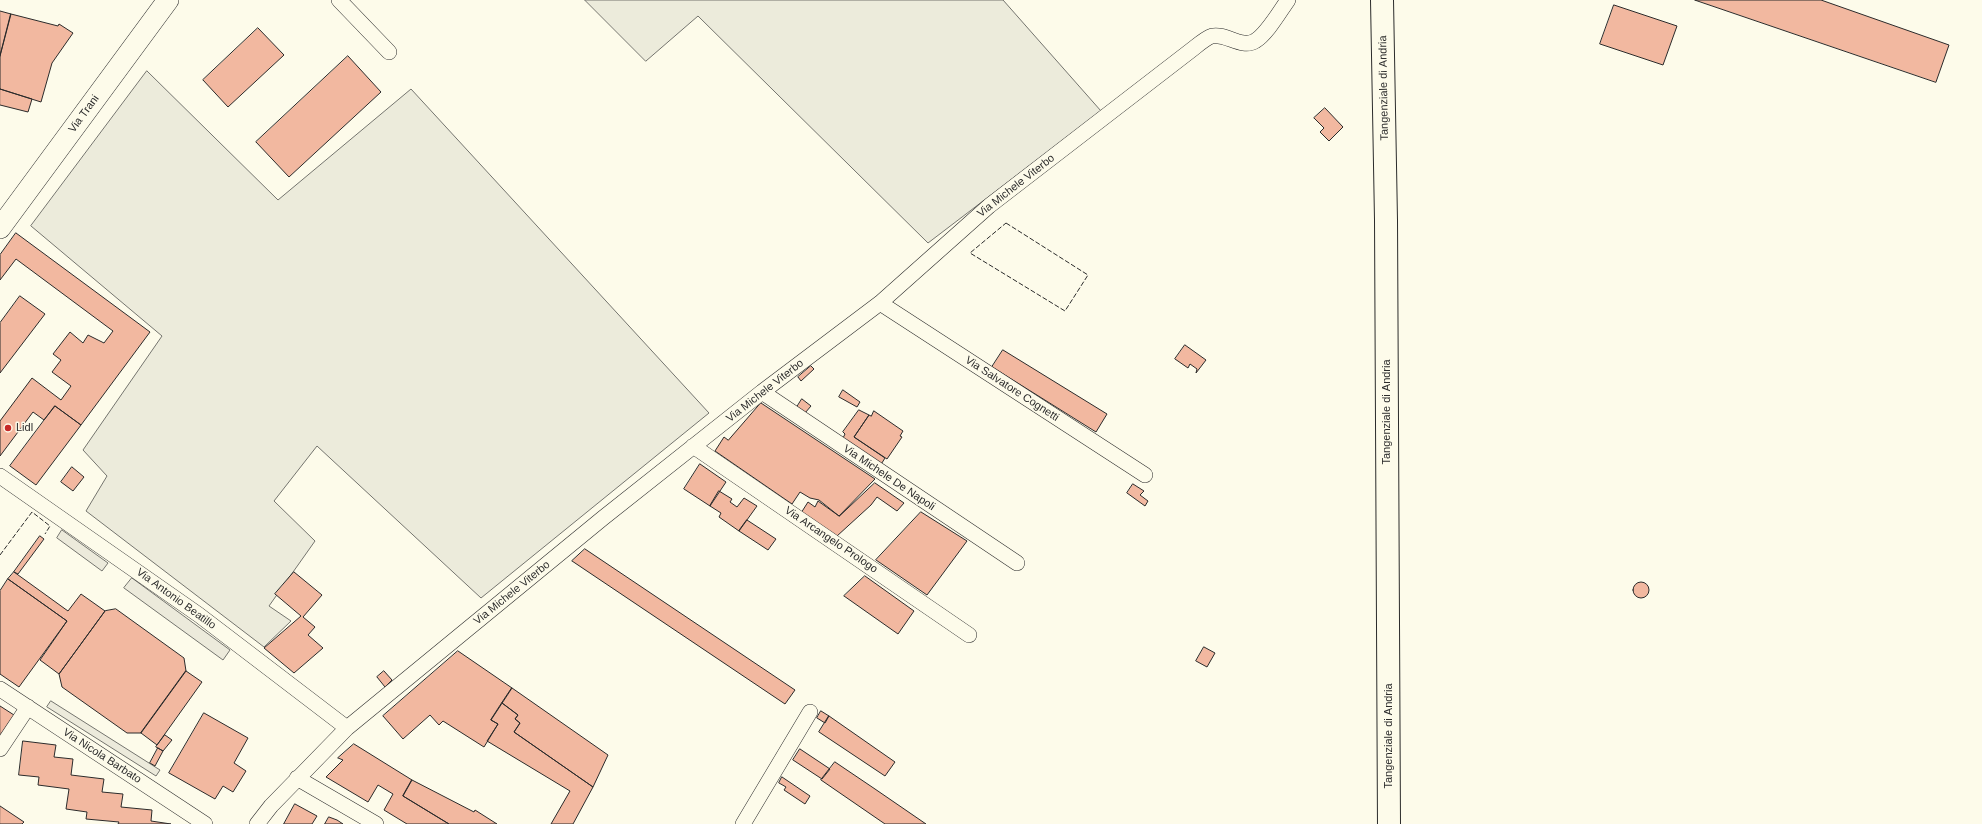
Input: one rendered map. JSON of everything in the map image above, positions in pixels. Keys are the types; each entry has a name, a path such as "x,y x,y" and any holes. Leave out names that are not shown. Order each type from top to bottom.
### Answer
{"main road":[{"name":"Via Trani","path":"0,228 168,0"},
{"name":"Tangenziale di Andria","path":"1382,0 1386,220 1389,824"}],"street":[{"path":"339,0 389,52"},
{"name":"Via Michele Viterbo","path":"257,824 271,806 297,778 347,728 693,446 880,303 989,206 1194,48 1212,36 1221,36 1244,44 1254,42 1262,35 1288,0"},
{"name":"Via Salvatore Cognetti","path":"880,303 1145,475"},
{"name":"Via Michele De Napoli","path":"762,392 1017,564"},
{"name":"Via Arcangelo Prologo","path":"693,446 969,635"},
{"name":"Via Antonio Beatillo","path":"0,476 199,615 347,728"},
{"name":"Via Nicola Barbato","path":"0,689 205,824"},
{"path":"0,748 28,707"},
{"path":"743,824 810,712"},
{"path":"297,778 376,824"}],"shaded area":[{"path":"585,0 1003,0 1101,111 928,243 698,16 646,61"},
{"path":"147,71 278,200 411,89 709,413 481,598 317,446 274,501 315,541 269,606 291,621 264,647 86,511 107,476 83,450 162,336 31,226"},
{"path":"62,530 108,563 102,571 57,538"},
{"path":"132,578 230,650 223,660 124,588"},
{"path":"51,701 160,770 156,776 47,707"}],"building":[{"path":"1695,0 1821,0 1949,45 1936,82"},
{"path":"1614,5 1677,26 1663,65 1600,44"},
{"path":"0,11 11,14 0,56"},
{"path":"11,14 58,26 59,24 73,33 52,63 41,102 0,89 0,56"},
{"path":"258,28 284,55 228,107 203,80"},
{"path":"348,56 381,92 289,177 256,142"},
{"path":"0,89 32,99 28,112 0,105"},
{"path":"1325,108 1343,127 1329,141 1320,132 1324,128 1314,118"},
{"path":"16,233 150,332 81,425 55,406 44,420 33,412 0,456 0,421 32,378 61,400 71,386 52,372 61,360 53,354 70,332 83,343 88,335 104,343 113,331 16,259 0,280 0,255"},
{"path":"20,296 45,314 0,373 0,323"},
{"path":"1185,345 1206,360 1196,373 1197,369 1190,364 1188,368 1175,359"},
{"path":"1003,350 1107,414 1096,432 992,367"},
{"path":"811,366 814,369 801,381 798,377"},
{"path":"843,390 860,402 857,407 839,397"},
{"path":"802,399 811,406 805,413 797,407"},
{"path":"761,403 875,479 839,516 819,500 810,498 800,492 792,504 715,451 724,437 728,440"},
{"path":"55,406 81,425 36,485 10,466"},
{"path":"859,410 869,415 854,437 885,458 880,466 843,438 845,434 843,432"},
{"path":"874,411 903,431 900,436 902,437 887,459 854,437 869,415 871,416"},
{"path":"700,464 726,482 710,506 684,489"},
{"path":"72,467 84,477 73,491 61,482"},
{"path":"875,483 904,503 897,511 877,497 871,505 837,536 801,513 808,502 815,507 818,501 839,516"},
{"path":"1133,484 1144,491 1140,495 1148,501 1145,506 1127,493"},
{"path":"719,491 732,499 730,502 737,507 744,498 757,506 739,531 719,517 721,513 710,506"},
{"path":"921,512 967,541 927,595 876,560"},
{"path":"747,520 776,539 768,550 739,531"},
{"path":"40,536 44,539 18,574 14,572"},
{"path":"585,549 795,690 785,704 572,561"},
{"path":"14,572 68,611 81,594 105,611 59,674 40,660 67,621 8,579"},
{"path":"294,572 322,595 303,617 315,627 308,635 323,648 294,673 264,648 301,616 275,594"},
{"path":"865,576 914,611 898,634 844,596"},
{"path":"8,579 67,621 19,687 0,674 0,591"},
{"path":"1641,582 1647,584 1649,590 1647,596 1641,598 1635,596 1633,590 1635,584"},
{"path":"116,609 184,658 186,671 141,733 127,733 62,687 59,674 105,611"},
{"path":"1204,647 1215,653 1207,667 1196,661"},
{"path":"458,651 512,688 491,720 498,724 484,747 443,721 439,725 430,715 403,739 383,716"},
{"path":"186,671 202,682 157,745 141,733"},
{"path":"384,671 392,680 385,687 377,677"},
{"path":"512,688 608,755 593,787 514,732 520,723 515,719 518,715 502,703"},
{"path":"502,703 518,715 515,719 520,723 514,732 593,787 573,824 551,824 570,791 487,741 498,724 491,720"},
{"path":"0,706 14,715 0,736"},
{"path":"821,711 829,716 825,723 817,718"},
{"path":"204,713 248,738 234,763 246,771 233,792 223,786 215,799 169,773"},
{"path":"829,716 895,762 885,776 819,732"},
{"path":"165,735 172,740 163,751 156,747"},
{"path":"23,741 56,745 54,757 73,759 71,775 104,779 102,792 123,794 121,807 152,810 151,821 171,824 118,824 119,822 86,819 87,812 66,809 69,789 38,785 39,777 19,775"},
{"path":"354,744 412,780 403,796 449,824 407,824 384,810 393,794 378,785 368,802 326,777 343,760 338,758"},
{"path":"158,748 163,751 155,766 150,763"},
{"path":"800,749 830,769 822,779 793,760"},
{"path":"835,762 926,824 885,824 821,780"},
{"path":"782,777 810,796 805,804 784,790 786,787 779,783"},
{"path":"412,780 474,812 475,810 497,824 449,824 403,796"},
{"path":"295,804 317,816 312,824 284,824"},
{"path":"0,806 24,822 22,824 0,824"},
{"path":"329,817 337,820 343,824 325,824"}],"fence":[{"path":"1006,223 1088,275 1065,311 970,253 1006,223"},
{"path":"0,555 32,512 50,526 45,534"}],"place":[{"name":"Lidl","path":"8,428"}]}
